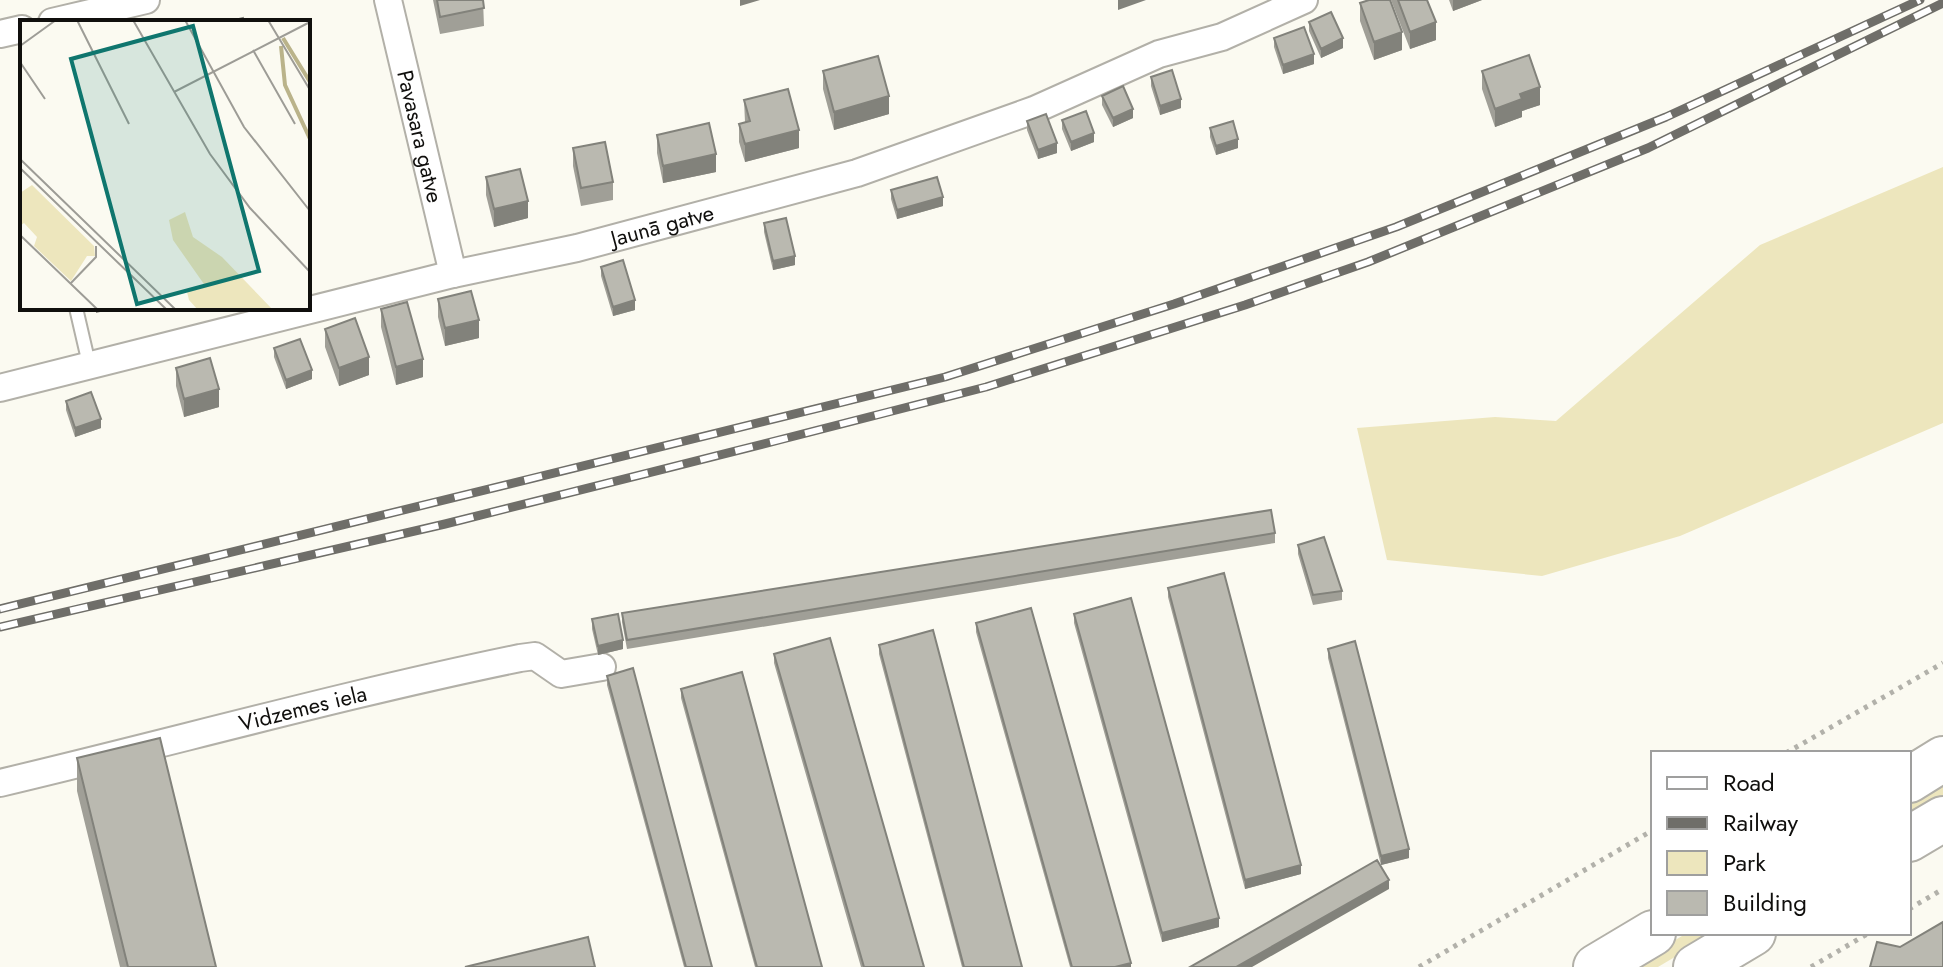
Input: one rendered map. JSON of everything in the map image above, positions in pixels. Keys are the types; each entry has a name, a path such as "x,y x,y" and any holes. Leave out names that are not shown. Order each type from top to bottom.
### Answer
{"highway":[{"path":"1911,779 1943,759"},
{"path":"1911,838 1943,819"},
{"path":"1596,967 1651,934"},
{"path":"1696,967 1750,935"}],"street":[{"path":"61,20 146,0"},
{"name":"Pavasara gatve","path":"388,0 453,274"},
{"name":"Jaunā gatve","path":"310,309 453,274 577,248 857,173 1034,110 1159,54 1222,37 1304,0"},
{"path":"0,34 20,29"},
{"name":"Jaunā gatve","path":"0,388 307,310"},
{"name":"Vidzemes iela","path":"0,783 236,727 355,692 520,658 535,656 561,674 602,667"}],"lane":[{"path":"76,310 89,364"}],"path":[{"path":"1789,751 1943,663"},
{"path":"1419,967 1651,831"},
{"path":"1911,908 1943,889"},
{"path":"1811,967 1866,935"}],"green space":[{"path":"1943,167 1943,423 1680,536 1542,576 1387,560 1357,428 1495,417 1556,421 1760,245"},
{"path":"1943,779 1943,797 1911,816 1911,798"},
{"path":"1684,935 1712,935 1658,967 1630,967"}],"building":[{"path":"437,0 483,0 484,8 440,17"},
{"path":"1390,0 1402,32 1374,42 1360,3"},
{"path":"1398,0 1427,0 1436,22 1410,32"},
{"path":"1331,12 1343,38 1321,49 1309,22"},
{"path":"1304,27 1314,54 1283,65 1274,38"},
{"path":"1529,55 1540,87 1520,94 1522,99 1495,109 1482,71"},
{"path":"878,56 889,96 834,112 823,71"},
{"path":"1172,70 1181,99 1160,106 1151,77"},
{"path":"1123,86 1133,109 1113,118 1102,96"},
{"path":"788,89 799,130 745,144 739,124 750,121 744,100"},
{"path":"1086,111 1094,133 1071,142 1062,120"},
{"path":"1046,114 1057,143 1038,150 1027,121"},
{"path":"1233,121 1238,139 1216,146 1210,128"},
{"path":"709,123 716,154 663,166 657,135"},
{"path":"605,142 613,182 581,188 573,148"},
{"path":"520,169 528,201 494,209 486,177"},
{"path":"937,177 943,197 897,210 891,190"},
{"path":"786,218 795,256 773,261 764,223"},
{"path":"623,260 635,300 613,307 601,267"},
{"path":"471,291 479,320 445,328 438,299"},
{"path":"407,302 423,359 396,367 381,309"},
{"path":"355,318 369,357 339,368 325,329"},
{"path":"300,339 312,370 286,380 274,348"},
{"path":"210,358 219,389 184,399 176,368"},
{"path":"91,392 101,419 75,428 66,401"},
{"path":"1271,510 1275,533 627,640 622,613"},
{"path":"1324,537 1342,591 1313,595 1298,545"},
{"path":"1224,573 1301,865 1245,880 1168,588"},
{"path":"1131,598 1219,918 1162,933 1074,614"},
{"path":"1031,608 1131,963 1115,967 1072,967 976,623"},
{"path":"618,614 623,640 598,646 592,619"},
{"path":"933,630 1022,967 964,967 879,645"},
{"path":"830,638 924,967 864,967 774,654"},
{"path":"1355,641 1409,849 1381,856 1328,649"},
{"path":"633,668 712,967 686,967 607,676"},
{"path":"742,672 822,967 757,967 681,689"},
{"path":"160,738 216,967 128,967 77,758"},
{"path":"1377,860 1389,880 1236,967 1190,967"},
{"path":"1943,922 1943,967 1870,967 1877,942 1900,947"},
{"path":"588,937 595,967 465,967"}],"railway":[{"path":"0,609 945,377 1174,304 1396,227 1666,117 1920,0"},
{"path":"0,627 445,524 986,387 1245,305 1368,262 1648,148 1943,3"}]}
